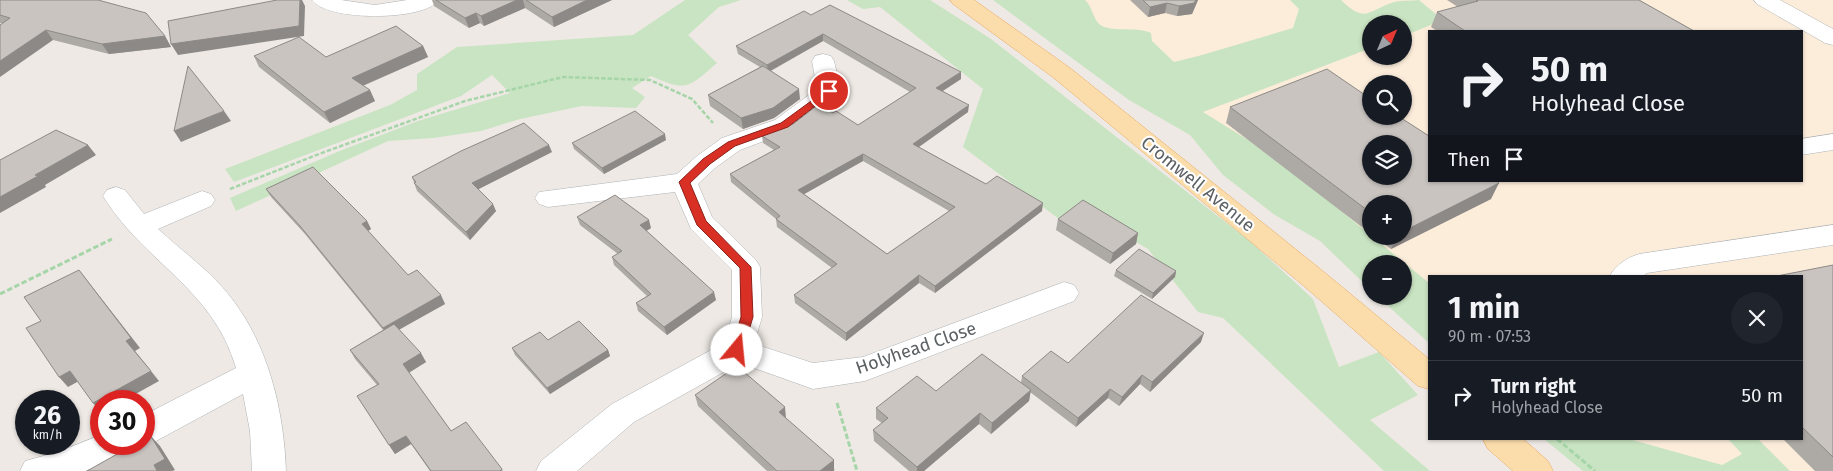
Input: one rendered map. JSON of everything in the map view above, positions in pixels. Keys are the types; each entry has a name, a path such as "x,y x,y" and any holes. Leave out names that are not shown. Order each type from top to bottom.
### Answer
{"main road":[{"name":"Cromwell Avenue","path":"960,0 1062,73 1314,279 1428,375"},
{"path":"1501,440 1536,471"}],"street":[{"path":"322,0 345,9 378,12 407,7 428,0"},
{"path":"1764,0 1833,38"},
{"path":"1806,23 1833,14"},
{"path":"548,198 684,182 706,162 731,144 784,125 829,91 823,61"},
{"path":"1803,147 1833,142"},
{"path":"553,471 623,413 737,350 747,317 746,267 701,222 684,182"},
{"path":"116,196 139,226 205,288 223,308 235,328 253,374 262,409 268,442 269,471"},
{"path":"139,226 202,200"},
{"path":"1625,275 1639,264 1833,236"},
{"name":"Holyhead Close","path":"737,350 813,376 865,368 1064,293"},
{"path":"155,425 253,374"},
{"path":"37,471 60,466 90,454"}],"path":[{"path":"202,200 319,154 465,101 563,77 650,80 692,99 731,144"},
{"path":"0,294 139,226"},
{"path":"828,374 857,471"},
{"path":"1558,440 1595,471"}],"shaded area":[{"path":"1037,0 1833,0 1833,471 1640,471 1601,440 1803,440 1803,275 1428,275 1428,299 1412,276 1412,255 1391,255 1378,245 1412,245 1412,195 1362,195 1362,234"}],"green space":[{"path":"685,0 741,0 719,7 688,35 717,63 700,78 687,85 672,84 651,76 632,88 645,97 636,108 582,106 520,119 481,131 433,138 388,141 236,211 230,198 342,150 418,121 510,93 492,75 461,96 234,182 225,169 390,105 417,90 417,74 457,47 633,35"},
{"path":"847,0 930,0 991,39 1251,242 1313,299 1339,367 1379,352 1418,395 1370,420 1430,471 1384,471 1223,318 1198,312 1148,249 1077,208 1059,219 963,147 983,89 880,7 863,9"},
{"path":"993,0 1085,0 1099,24 1109,28 1151,33 1152,41 1174,62 1293,28 1299,9 1290,0 1341,0 1356,12 1362,14 1372,12 1394,2 1419,0 1443,20 1412,33 1412,15 1362,15 1362,51 1203,112 1274,156 1362,228 1362,245 1383,245 1395,255 1362,255 1362,281 1320,241 1275,215 1223,175 1190,135 1129,100"},
{"path":"1412,269 1428,282 1428,342 1387,305 1412,305"},
{"path":"1545,440 1633,440 1722,465 1742,454 1729,440 1759,440 1790,471 1583,471"}],"building":[{"path":"0,0 98,0 146,13 165,36 102,44 46,30 0,61 0,25 10,18 0,15"},
{"path":"277,0 300,0 299,26 171,44 168,21"},
{"path":"436,0 517,0 481,16 476,13 465,18"},
{"path":"526,0 587,0 552,17"},
{"path":"1143,0 1196,0 1194,3 1179,6 1167,3 1150,7"},
{"path":"1476,0 1639,0 1692,30 1464,30 1437,12 1478,1"},
{"path":"830,5 961,72 936,88 969,105 913,144 986,184 997,176 1043,203 935,286 919,275 846,333 794,295 837,264 776,219 780,216 730,174 780,147 762,136 793,124 819,104 833,113 836,111 858,125 916,88 823,34 767,65 736,46 804,11 811,15","holes":["863,154 955,207 887,254 798,190"]},
{"path":"396,26 423,46 352,78 370,90 324,112 254,56 299,37 326,57"},
{"path":"188,66 224,111 174,131"},
{"path":"763,66 799,89 773,108 741,118 708,95"},
{"path":"1327,69 1362,93 1362,125 1412,125 1428,135 1428,182 1499,183 1412,227 1412,195 1362,195 1362,206 1230,107"},
{"path":"635,111 665,134 602,168 572,143"},
{"path":"524,123 549,145 472,183 493,204 466,232 414,183 416,182 412,177 461,151"},
{"path":"56,130 88,145 0,197 0,160"},
{"path":"313,167 367,221 362,224 408,275 417,270 441,295 383,328 300,226 266,189"},
{"path":"615,195 649,220 640,225 714,292 664,327 636,303 651,294 612,257 622,251 577,217"},
{"path":"1083,200 1138,233 1113,253 1058,219"},
{"path":"1139,249 1176,271 1153,293 1116,270"},
{"path":"1833,265 1833,457 1803,428 1803,275 1782,275"},
{"path":"79,270 131,338 126,341 151,371 117,390 90,390 90,399 70,371 59,377 26,328 41,321 24,297"},
{"path":"1141,295 1204,333 1152,382 1142,375 1122,397 1110,389 1078,418 1022,376 1051,351 1068,363"},
{"path":"579,321 608,350 547,388 512,348 540,332 548,340"},
{"path":"394,324 421,353 403,364 451,431 466,422 502,469 500,471 431,471 406,436 389,445 357,396 379,384 350,350"},
{"path":"982,354 1031,390 992,423 980,413 917,467 873,430 888,418 876,408 917,376 936,391"},
{"path":"737,366 785,407 779,412 834,460 820,471 777,471 695,395"},
{"path":"155,443 165,459 154,465 157,471 87,471 115,455 155,455"}],"route":[{"path":"737,350 747,317 746,267 701,222 684,182 706,162 731,144 784,125 829,91"}]}
